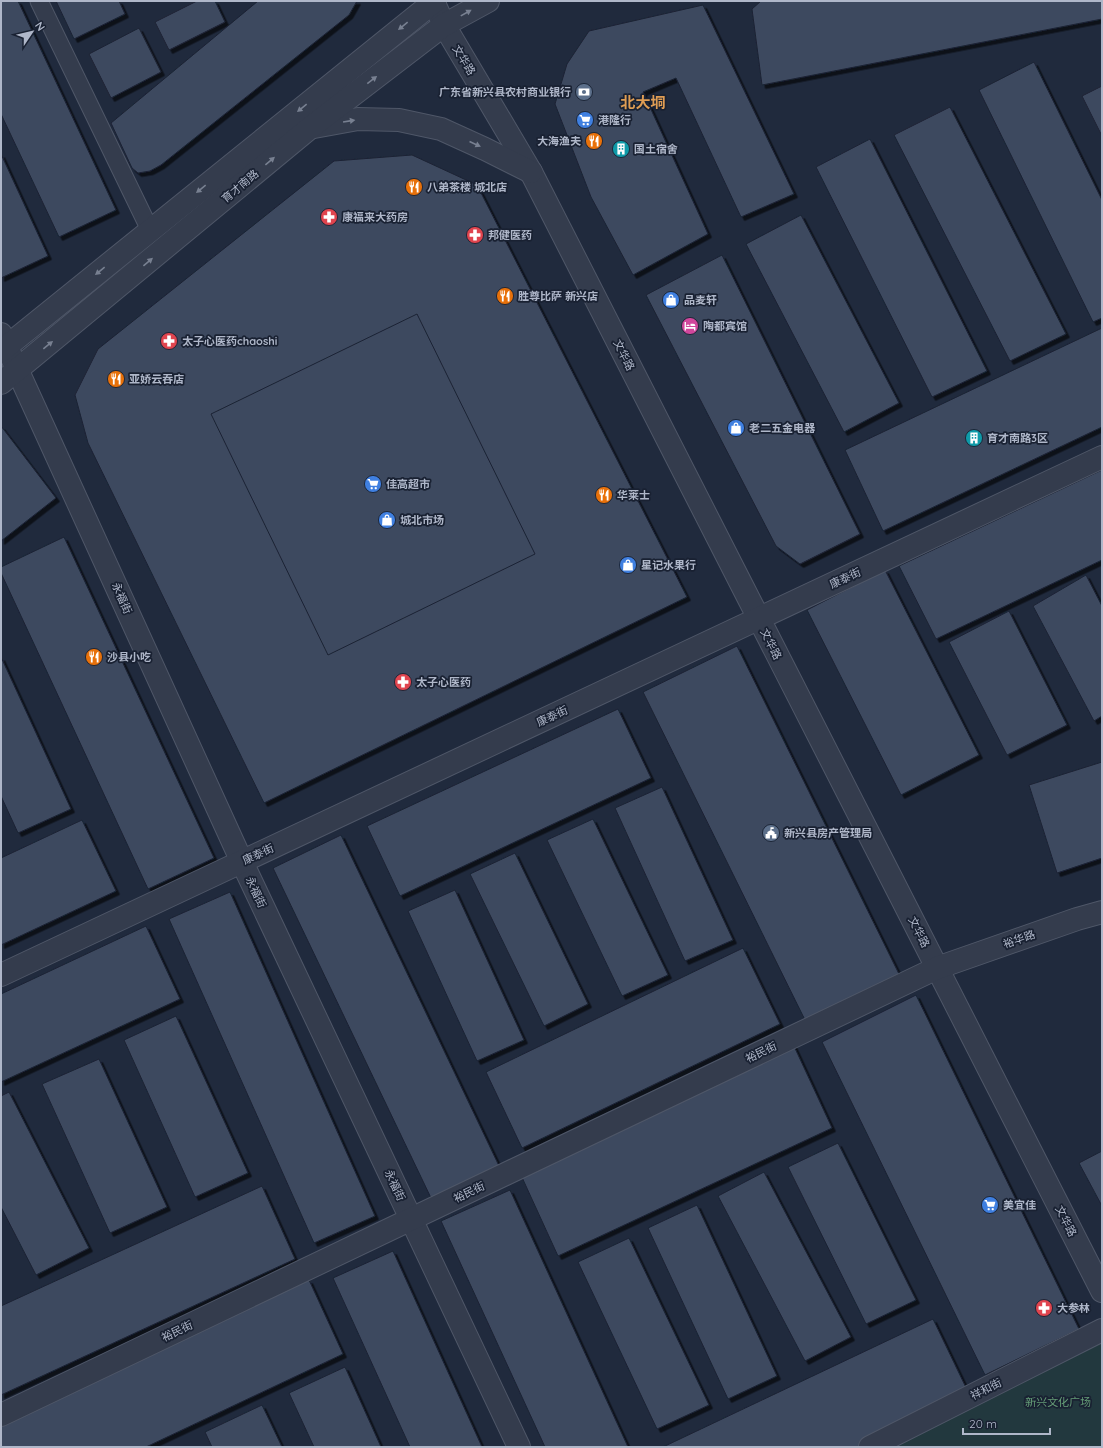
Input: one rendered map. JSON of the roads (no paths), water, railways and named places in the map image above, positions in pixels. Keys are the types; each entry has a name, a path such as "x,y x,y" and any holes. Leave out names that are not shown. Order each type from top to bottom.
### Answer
{"street":[{"name":"育才南路","path":"3,344 150,230 434,1"},
{"name":"文华路","path":"434,1 444,25 531,172 1102,1291"},
{"name":"育才南路","path":"1,383 311,127 444,25 488,1"},
{"path":"311,127 358,119 399,120 441,130 485,149 531,172"},
{"name":"永福街","path":"3,344 18,369 242,862 519,1447"},
{"name":"康泰街","path":"1,975 1102,457"},
{"name":"裕华路","path":"937,968 1102,912"},
{"name":"裕民街","path":"1,1415 937,968"},
{"name":"祥和街","path":"870,1447 1102,1330"}],"lane":[{"path":"39,1 150,230"}],"place":[{"name":"广东省新兴县农村商业银行","path":"584,92"},
{"name":"港隆行","path":"585,120"},
{"name":"大海渔夫","path":"594,141"},
{"name":"国土宿舍","path":"621,149"},
{"name":"八弟茶楼 城北店","path":"414,187"},
{"name":"康福来大药房","path":"329,217"},
{"name":"邦健医药","path":"475,235"},
{"name":"胜尊比萨 新兴店","path":"505,296"},
{"name":"品麦轩","path":"671,300"},
{"name":"陶都宾馆","path":"690,326"},
{"name":"太子心医药chaoshi","path":"169,341"},
{"name":"亚娇云吞店","path":"116,379"},
{"name":"老二五金电器","path":"736,428"},
{"name":"育才南路3区","path":"974,438"},
{"name":"佳高超市","path":"373,484"},
{"name":"华莱士","path":"604,495"},
{"name":"城北市场","path":"387,520"},
{"name":"星记水果行","path":"628,565"},
{"name":"沙县小吃","path":"94,657"},
{"name":"太子心医药","path":"403,682"},
{"name":"新兴县房产管理局","path":"771,833"},
{"name":"美宜佳","path":"990,1205"},
{"name":"大参林","path":"1044,1308"}],"district":[{"name":"北大垌","path":"643,102"}],"park label":[{"name":"新兴文化广场","path":"1058,1402"}]}
